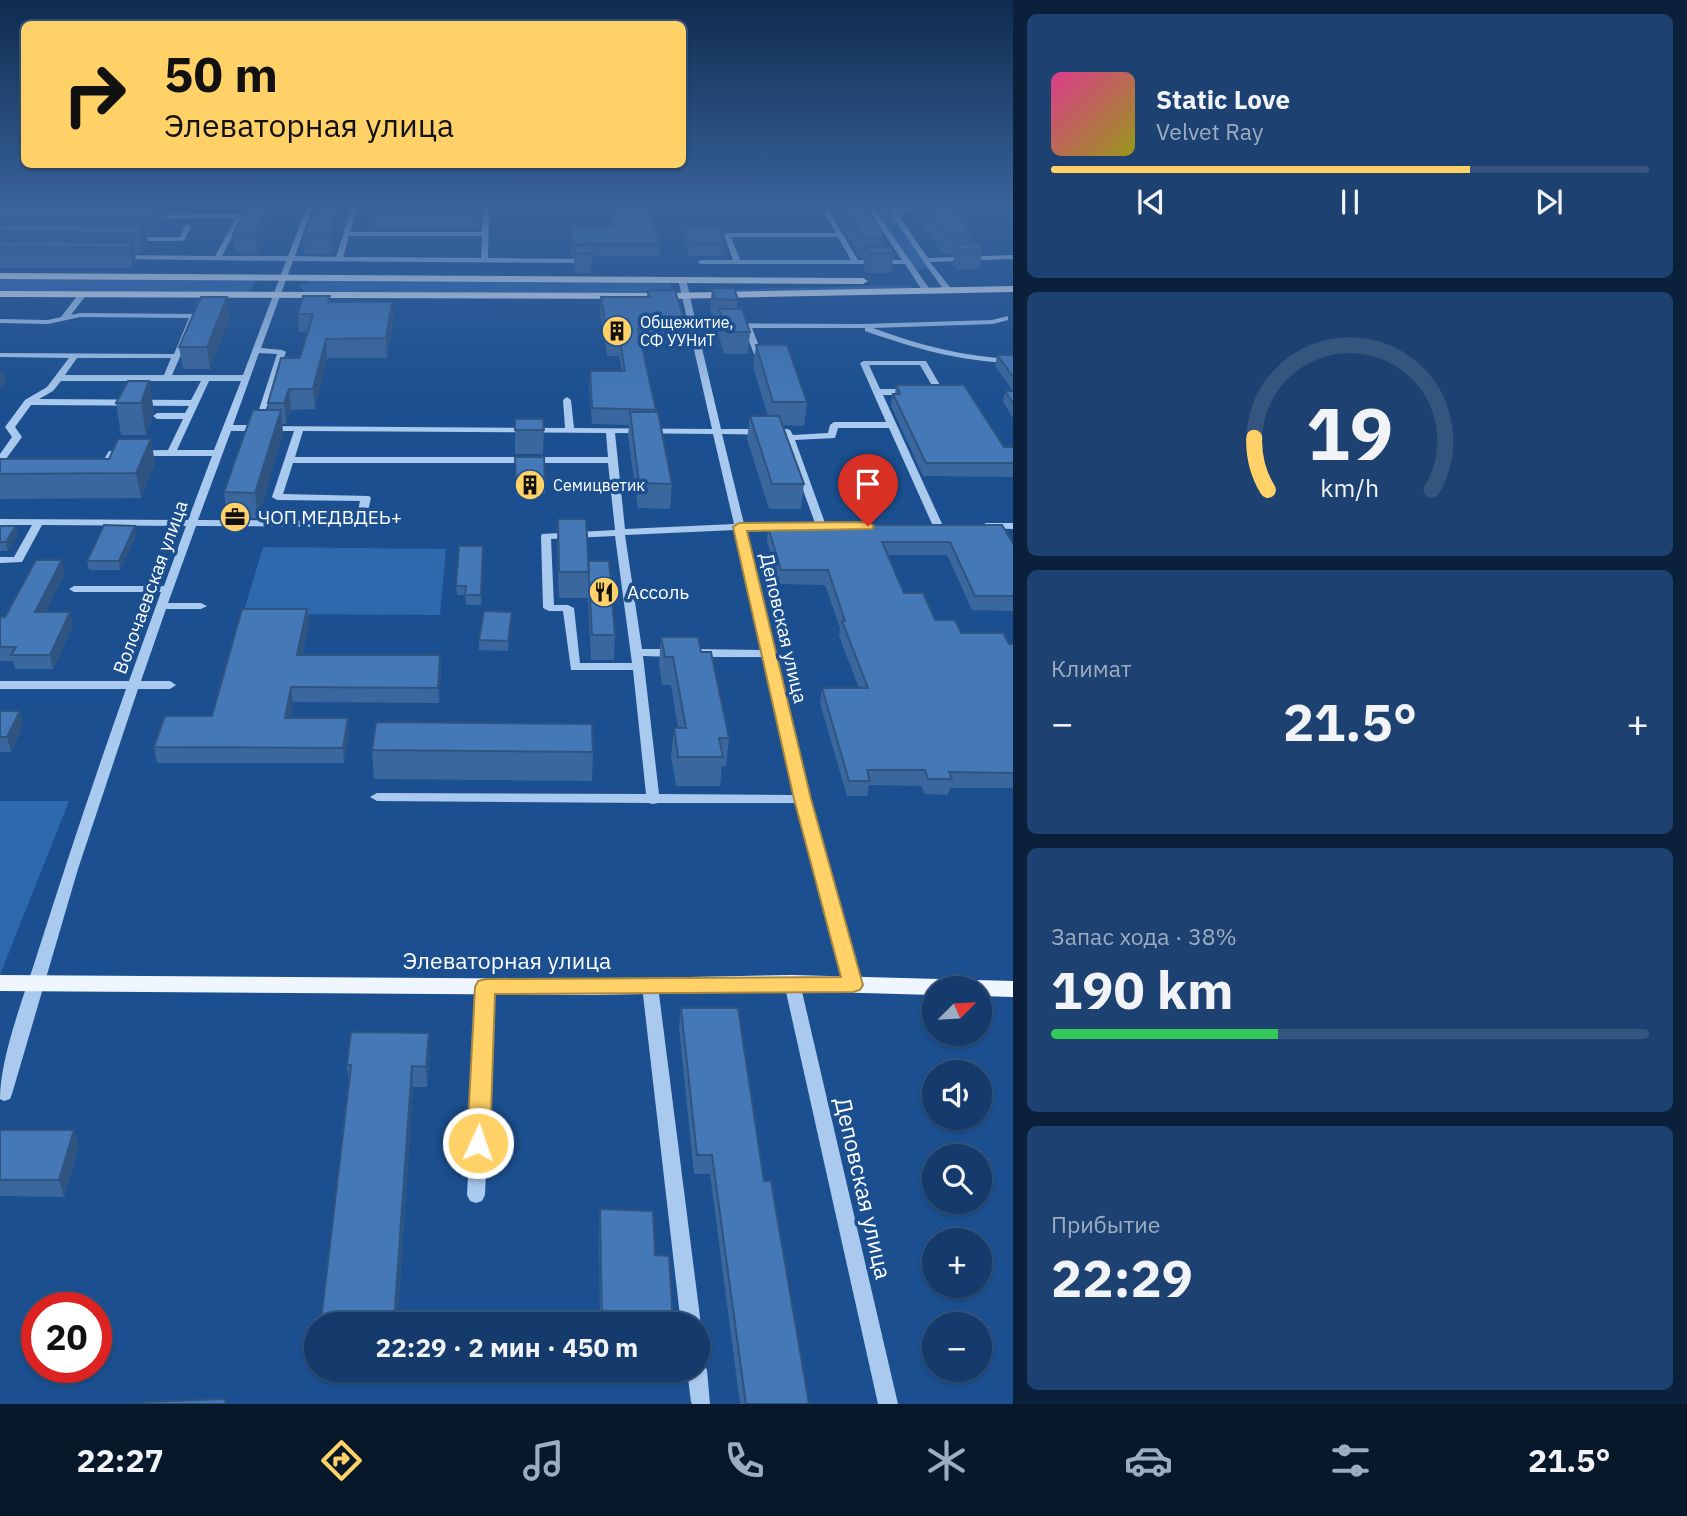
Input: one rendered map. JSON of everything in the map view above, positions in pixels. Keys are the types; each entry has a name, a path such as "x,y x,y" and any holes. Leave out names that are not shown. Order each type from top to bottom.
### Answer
{"main road":[{"path":"0,276 1013,280"},
{"path":"0,294 687,296 1013,289"},
{"name":"Элеваторная улица","path":"0,983 486,987 793,983 1013,989"}],"street":[{"name":"Волочаевская улица","path":"4,1094 34,983 132,685 285,272"},
{"path":"912,272 927,291"},
{"path":"934,272 950,290"},
{"name":"Деповская улица","path":"682,279 802,799 853,985"},
{"path":"64,318 83,294"},
{"path":"0,321 48,322 80,315 194,316 166,378"},
{"path":"692,325 861,326 993,322 1005,318"},
{"path":"747,325 758,354"},
{"path":"861,326 945,355 976,361 1013,361"},
{"path":"255,428 282,352 257,350"},
{"path":"0,355 176,356"},
{"path":"0,461 17,437 10,427 28,402 50,389 75,356"},
{"path":"927,392 940,392 923,363 864,363 938,526"},
{"path":"58,378 206,378 245,383 269,390"},
{"path":"171,453 206,378"},
{"path":"877,392 915,392"},
{"path":"567,400 570,430"},
{"path":"28,402 194,403"},
{"path":"158,416 188,416"},
{"path":"789,438 832,436 834,425 892,425"},
{"path":"228,428 787,432 821,527"},
{"path":"0,522 360,524 366,498 277,497 300,428"},
{"path":"610,430 653,800"},
{"path":"86,477 99,477 112,453 218,453"},
{"path":"289,460 613,460"},
{"path":"0,560 18,560 39,522"},
{"path":"639,666 575,667 568,608 549,608 546,536 739,527 834,526"},
{"path":"925,526 951,526"},
{"path":"976,526 1013,526"},
{"path":"74,589 167,589"},
{"path":"162,606 201,606"},
{"path":"637,652 769,654"},
{"path":"0,685 170,685"},
{"path":"377,797 802,799"},
{"name":"Деповская улица","path":"793,983 888,1404"},
{"path":"650,986 689,1312"},
{"path":"476,1195 486,987"},
{"path":"698,1382 701,1402"}],"shaded area":[{"path":"0,279 257,279 250,292 0,291"},
{"path":"312,280 670,282 672,293 307,292 301,289 299,285"},
{"path":"911,285 913,289 708,291 710,290"},
{"path":"263,547 446,549 440,615 243,614"},
{"path":"0,801 69,801 0,975"}],"building":[{"path":"712,288 734,288 738,300 715,299"},
{"path":"675,290 687,329 638,329 656,410 592,408 590,371 625,371 620,341 608,341 601,297 650,297 647,291"},
{"path":"303,296 330,296 328,302 392,302 386,338 326,339 313,389 289,389 284,403 268,403 281,358 300,358 313,314 298,314"},
{"path":"201,297 227,297 207,347 179,347"},
{"path":"719,309 742,309 750,332 726,332"},
{"path":"756,345 787,345 807,402 773,402"},
{"path":"997,355 1013,355 1013,377"},
{"path":"128,381 149,381 141,403 116,403"},
{"path":"896,385 964,385 1004,447 1013,447 1013,463 926,463 893,394 900,394"},
{"path":"1005,391 1013,391 1013,403"},
{"path":"253,410 281,410 255,493 224,492"},
{"path":"630,412 658,412 672,484 639,483"},
{"path":"750,416 779,416 804,484 772,484"},
{"path":"515,419 543,419 544,430 515,430"},
{"path":"118,439 151,439 136,473 0,474 0,459 109,459"},
{"path":"515,457 544,457 545,485 516,485"},
{"path":"558,519 586,519 589,572 559,572"},
{"path":"104,525 135,526 119,561 87,561"},
{"path":"812,525 1002,525 1013,543 1013,596 975,596 950,542 882,542 904,593 923,593 935,620 955,620 961,633 1003,633 1009,644 1013,644 1013,773 949,772 952,779 928,779 925,770 867,770 870,781 849,781 822,688 868,688 842,621 845,621 828,570 781,570 768,527 813,528"},
{"path":"0,526 16,526 6,542 0,542"},
{"path":"459,546 483,546 481,595 465,595 466,586 456,586"},
{"path":"36,560 62,560 35,612 70,612 50,655 11,655 16,647 0,647 0,617 5,617"},
{"path":"588,561 609,561 615,635 592,635"},
{"path":"242,609 307,609 297,655 440,655 438,688 291,687 285,718 348,718 343,748 154,747 165,716 212,716"},
{"path":"484,611 512,612 508,641 479,640"},
{"path":"661,637 698,637 701,652 711,652 729,738 719,738 723,757 678,757 674,728 686,728 673,657 665,657"},
{"path":"0,711 20,711 7,737 0,737"},
{"path":"376,722 592,724 593,752 372,750"},
{"path":"681,1008 738,1008 764,1181 771,1181 809,1404 746,1404 712,1155 697,1155"},
{"path":"351,1032 429,1033 426,1067 412,1066 395,1312 322,1312 351,1065 347,1065"},
{"path":"0,1130 74,1130 59,1180 0,1180"},
{"path":"600,1209 653,1211 655,1255 669,1256 672,1312 602,1312"},
{"path":"226,1399 225,1404 143,1404 144,1402"}],"place":[{"name":"Общежитие, СФ УУНиТ","path":"617,331"},
{"name":"Семицветик","path":"530,485"},
{"name":"ЧОП МЕДВДЕЬ+","path":"235,517"},
{"name":"Ассоль","path":"604,592"}],"route":[{"path":"478,1143 486,987 593,988 793,983 853,985 802,799 739,527 868,526"}]}
